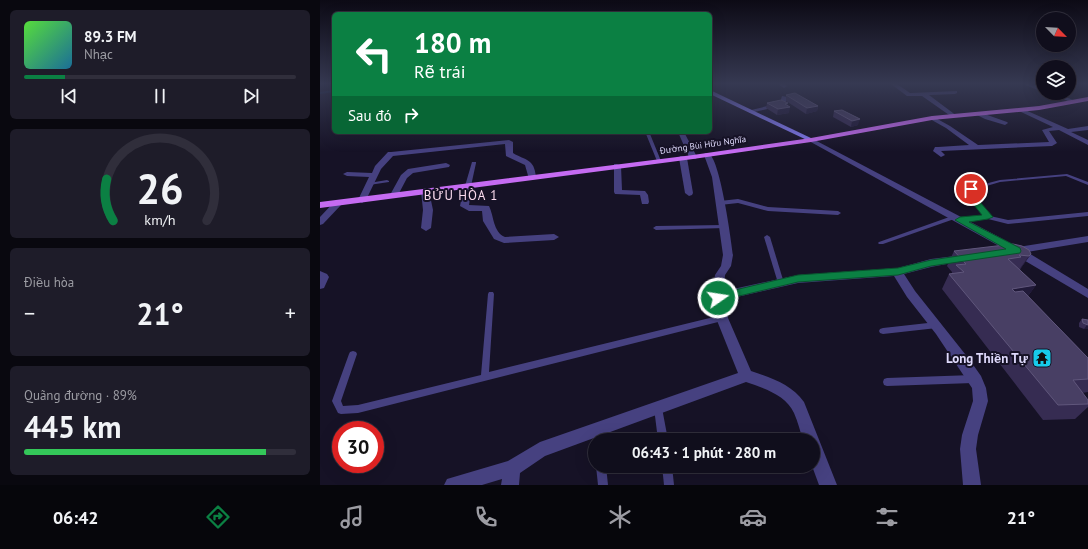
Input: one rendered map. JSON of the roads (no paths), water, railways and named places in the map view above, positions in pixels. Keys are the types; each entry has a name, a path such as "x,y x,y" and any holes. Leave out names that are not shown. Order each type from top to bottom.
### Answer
{"main road":[{"name":"Đường Bùi Hữu Nghĩa","path":"320,205 708,155 811,140 932,118 1044,107"}],"street":[{"path":"741,107 811,140 1016,251 1088,294"},
{"path":"750,111 771,107"},
{"path":"941,107 954,116"},
{"path":"1021,110 1088,143"},
{"path":"979,114 1005,123"},
{"path":"932,118 948,127 976,147"},
{"path":"941,155 937,151 938,149 1052,144 1053,143 1046,130 1088,128"},
{"path":"682,134 693,157"},
{"path":"362,200 378,168 391,154 422,152 507,142 510,143 509,154 521,159 531,166 532,177"},
{"path":"708,155 716,177 728,255 726,266 720,275 718,298 722,318 746,376"},
{"path":"683,158 689,193"},
{"path":"394,195 404,177 411,171 446,165"},
{"path":"617,166 618,192 642,193 644,195 645,202"},
{"path":"347,174 374,175"},
{"path":"468,186 464,206 469,208 486,208 488,221 497,238 504,240 554,237"},
{"path":"425,192 428,210 426,228"},
{"path":"320,222 338,203"},
{"path":"995,254 1088,239"},
{"path":"718,298 798,279 898,272 931,263 974,257"},
{"path":"898,272 902,282 911,296 937,325 975,379 981,393 980,403 968,447 968,465 972,485"},
{"path":"320,275 323,277 320,284"},
{"path":"600,433 658,408 746,376 778,387 790,396 799,407 808,433"},
{"path":"453,485 512,468 540,450 588,437"},
{"path":"820,464 828,485"},
{"path":"510,485 512,468"}],"lane":[{"path":"648,134 659,161"},
{"path":"468,186 474,163"},
{"path":"988,217 970,195 971,189 1000,181 1067,175 1088,184"},
{"path":"369,184 387,181"},
{"path":"720,203 738,201 768,209 838,213"},
{"path":"881,243 957,219 988,217 1008,222 1088,214"},
{"path":"656,228 723,227"},
{"path":"767,236 781,283"},
{"path":"485,376 491,294"},
{"path":"353,354 336,401 341,410 358,409 485,376 722,318"},
{"path":"883,331 937,325"},
{"path":"887,382 975,379"},
{"path":"658,408 662,433"},
{"path":"602,473 603,485"},
{"path":"667,473 669,485"}],"place":[{"name":"Long Thiền Tự","path":"1042,358"}],"district":[{"name":"BỬU HÒA 1","path":"461,195"}]}
